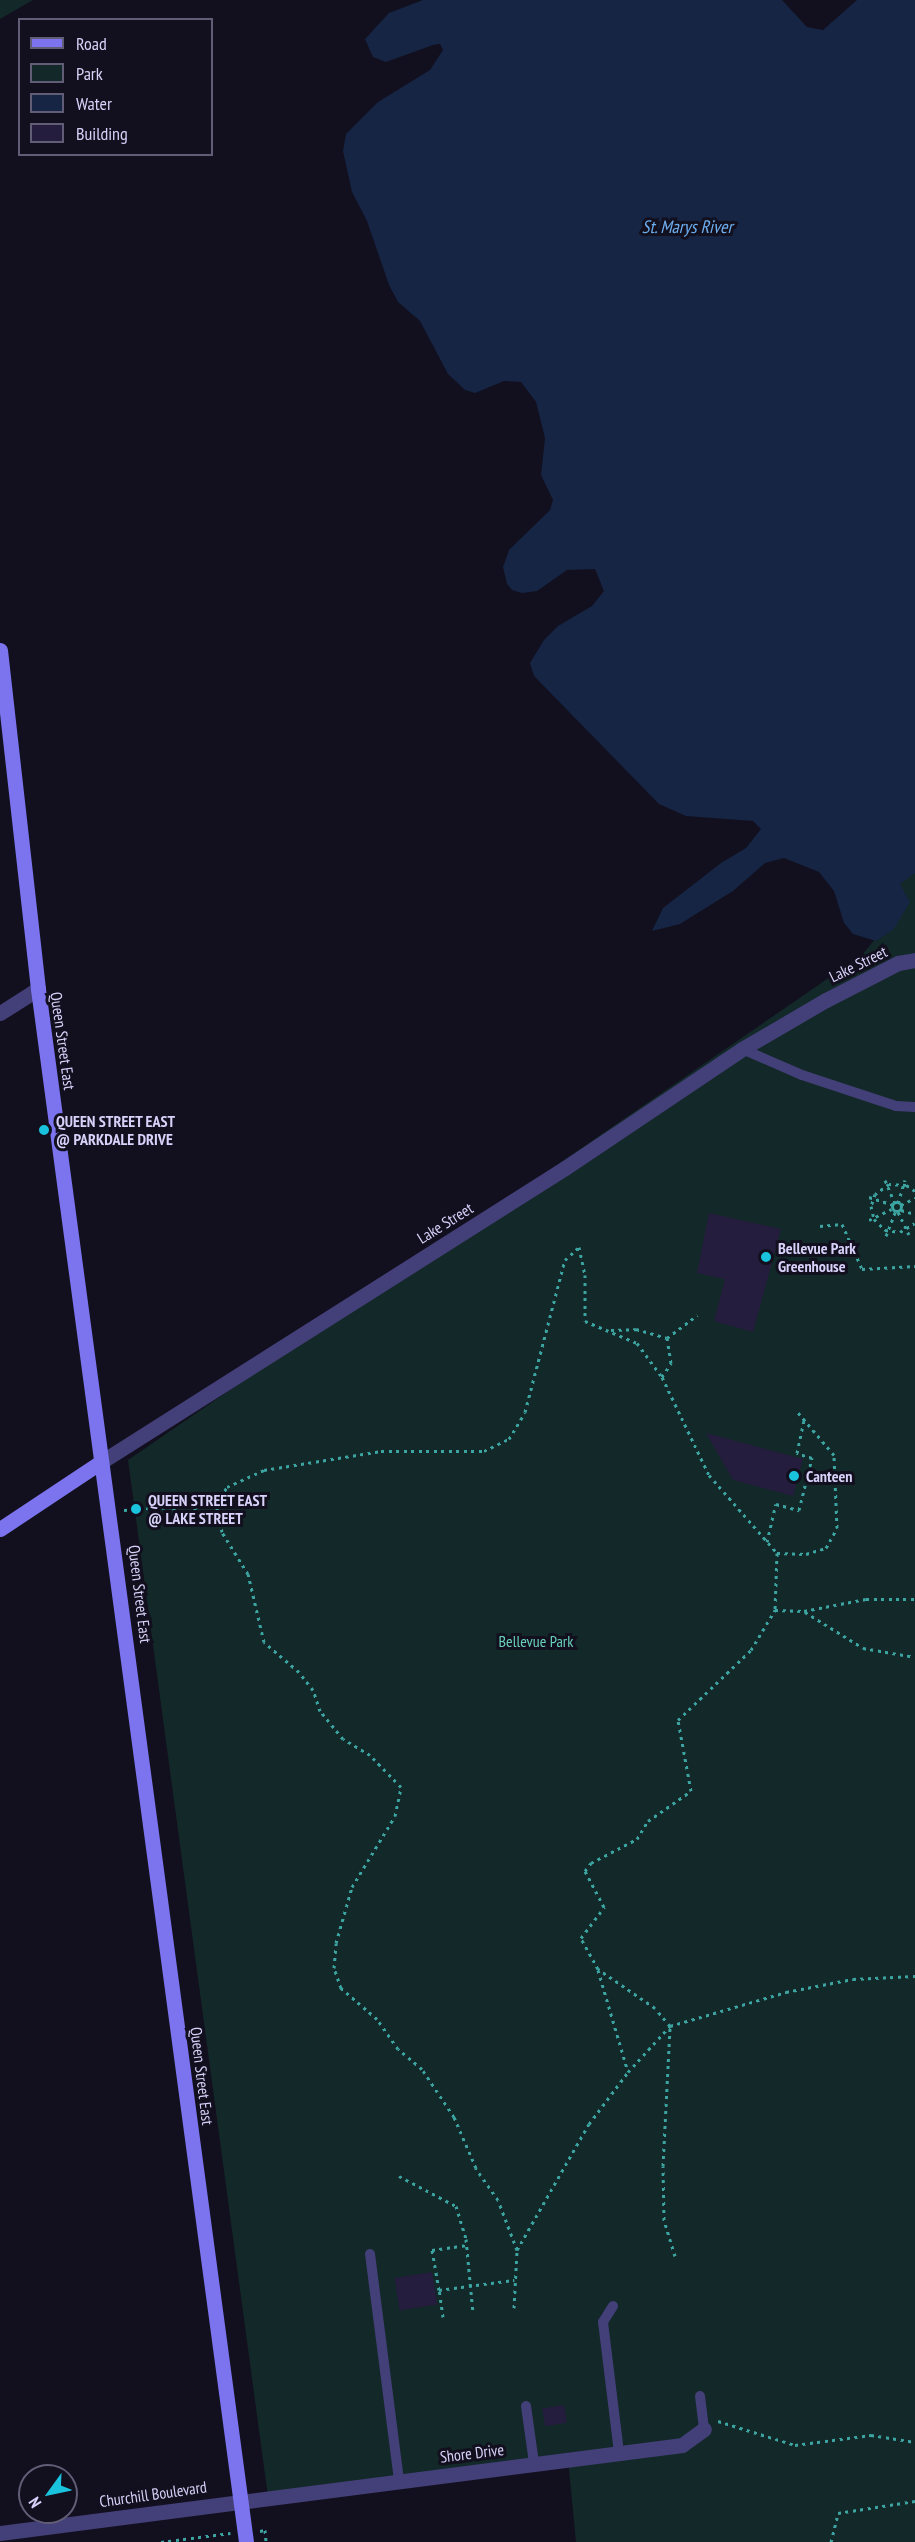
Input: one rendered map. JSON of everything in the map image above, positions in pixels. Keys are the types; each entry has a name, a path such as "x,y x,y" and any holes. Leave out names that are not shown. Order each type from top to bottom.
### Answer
{"main road":[{"name":"Queen Street East","path":"0,650 38,989 101,1462 111,1511 245,2537"},
{"name":"Lake Street","path":"0,1529 101,1462"}],"street":[{"name":"Lake Street","path":"101,1462 565,1168 742,1049 826,1000 898,963 915,960"},
{"path":"0,1013 38,989"},
{"name":"Shore Drive","path":"240,2500 682,2445 703,2422"},
{"name":"Churchill Boulevard","path":"0,2533 240,2500"}],"lane":[{"path":"742,1049 802,1075 896,1106 915,1107"},
{"path":"370,2254 399,2480"},
{"path":"613,2306 603,2322 619,2452"},
{"path":"700,2396 703,2422"},
{"path":"526,2406 534,2463"}],"path":[{"path":"886,1236 905,1182"},
{"path":"871,1198 886,1183 905,1182 915,1191"},
{"path":"886,1183 909,1235"},
{"path":"871,1198 915,1214"},
{"path":"871,1198 874,1218 888,1231 907,1230 915,1223"},
{"path":"869,1220 915,1198"},
{"path":"820,1226 843,1224 862,1269 915,1266"},
{"path":"517,2250 498,2200 476,2168 435,2085 398,2049 377,2019 341,1988 337,1979 336,1943 352,1887 395,1816 401,1787 370,1755 343,1739 320,1711 313,1690 299,1672 264,1642 248,1574 222,1532 216,1503 227,1487 264,1470 381,1451 484,1451 509,1440 525,1412 565,1260 579,1247 585,1275 585,1321 637,1344 662,1377 710,1475 777,1553 806,1554 826,1548 837,1528 834,1455 796,1410"},
{"path":"667,1338 697,1314"},
{"path":"609,1330 636,1329 667,1338"},
{"path":"662,1377 672,1363 667,1338"},
{"path":"766,1542 776,1504 800,1510 812,1458 797,1453 805,1420"},
{"path":"173,1507 175,1500 183,1495 190,1497 195,1506"},
{"path":"173,1507 179,1515 186,1516 195,1506 216,1503"},
{"path":"111,1511 173,1507"},
{"path":"628,2072 598,1970 581,1938 604,1907 585,1871 591,1863 637,1839 648,1821 691,1791 678,1720 751,1650 775,1610 777,1553"},
{"path":"775,1610 804,1611 866,1599 915,1599"},
{"path":"804,1611 863,1648 915,1657"},
{"path":"598,1970 655,2008 670,2026 663,2176 664,2220 675,2256"},
{"path":"514,2308 517,2250 589,2124 628,2072 670,2026 786,1992 853,1979 915,1976"},
{"path":"399,2176 456,2206 466,2245 473,2313"},
{"path":"443,2317 432,2250 466,2245"},
{"path":"439,2290 514,2280"},
{"path":"703,2422 795,2445 872,2435 915,2442"},
{"path":"831,2542 838,2513 915,2501"},
{"path":"160,2542 245,2537"}],"green space":[{"path":"0,0 33,0 0,19"},
{"name":"Bellevue Park","path":"915,847 915,2542 576,2542 568,2459 268,2497 128,1460 862,955 879,934"}],"water":[{"name":"St. Marys River","path":"423,0 782,0 807,27 823,30 857,0 915,0 915,873 900,884 910,902 894,929 876,941 853,934 844,923 834,891 819,872 784,858 765,863 733,891 680,924 652,931 663,908 721,863 746,848 761,829 753,821 686,816 659,804 534,676 530,663 544,640 558,626 592,606 604,591 595,569 567,570 537,591 522,593 512,590 507,584 503,567 509,550 550,510 553,500 541,475 545,438 536,402 521,382 504,381 475,393 465,390 448,374 420,321 398,302 389,285 367,221 352,192 343,151 346,134 378,102 430,70 443,50 440,44 433,45 386,62 373,57 365,39 389,13"}],"building":[{"path":"709,1213 781,1229 753,1332 714,1321 725,1279 697,1273"},
{"path":"706,1433 803,1459 793,1496 733,1480"},
{"path":"432,2272 437,2305 400,2311 394,2278"},
{"path":"564,2405 567,2423 545,2426 542,2408"}],"place":[{"name":"QUEEN STREET EAST @ PARKDALE DRIVE","path":"44,1130"},
{"name":"Bellevue Park Greenhouse","path":"766,1257"},
{"name":"Canteen","path":"794,1476"},
{"name":"QUEEN STREET EAST @ LAKE STREET","path":"136,1509"}]}
